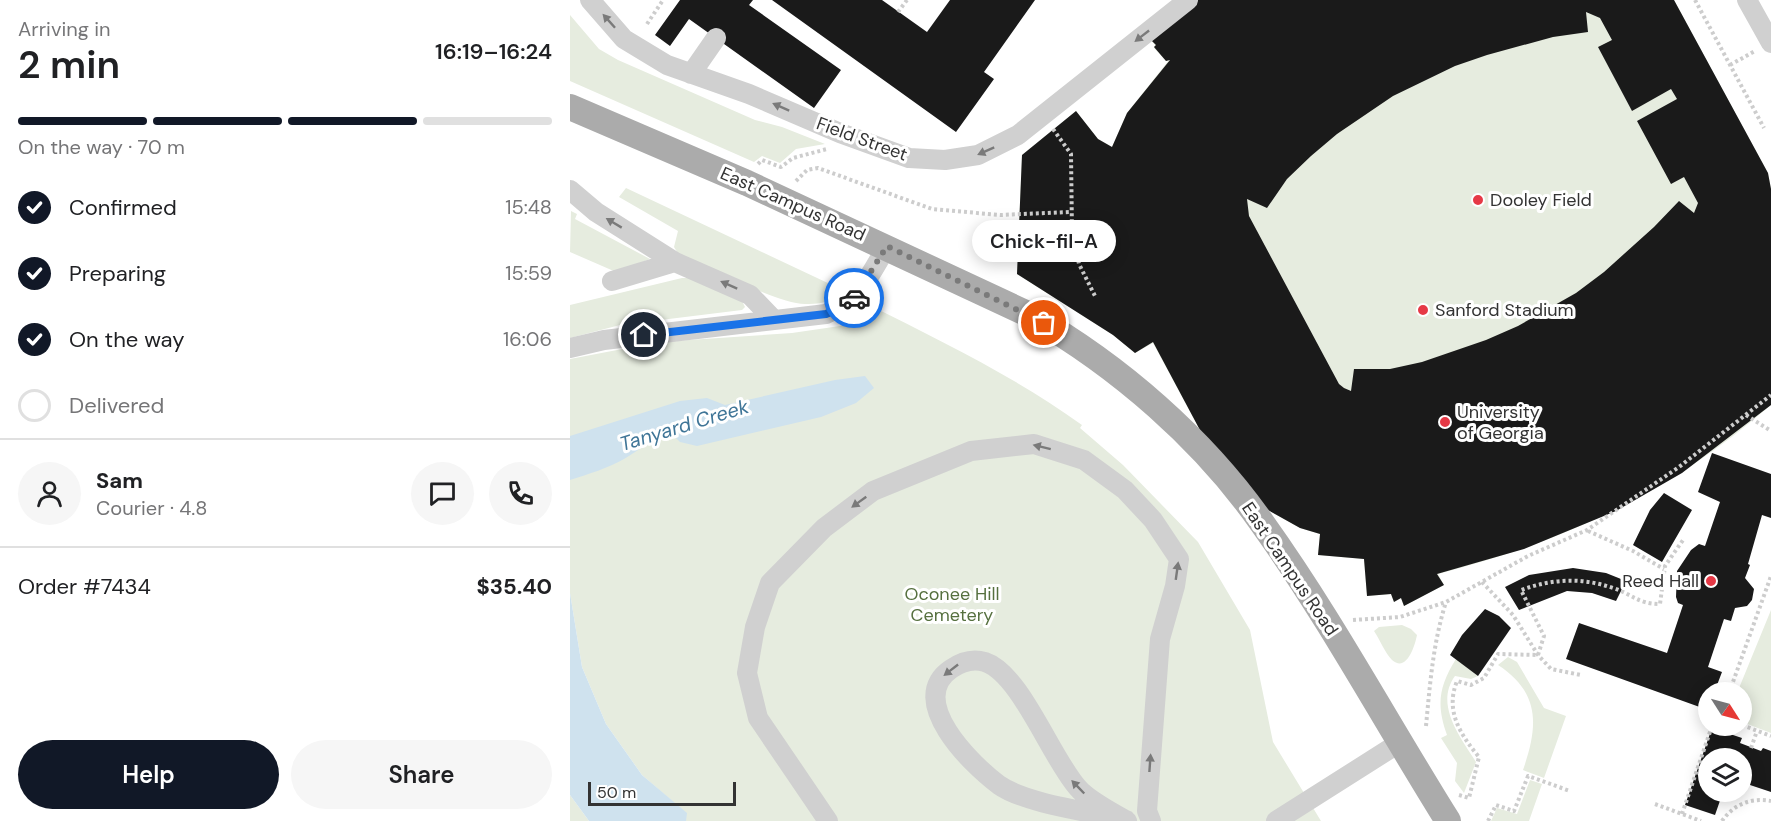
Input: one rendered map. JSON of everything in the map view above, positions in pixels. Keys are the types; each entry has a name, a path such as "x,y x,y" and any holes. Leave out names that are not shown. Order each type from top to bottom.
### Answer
{"main road":[{"name":"East Campus Road","path":"570,107 887,246 1030,315 1058,331 1126,380 1206,456 1262,523 1337,639 1448,821"}],"street":[{"name":"Field Street","path":"590,0 624,39 667,65 749,94 840,133 909,158 945,160 978,155 1018,135 1188,0"},
{"path":"1747,0 1763,47"},
{"path":"691,74 716,38"},
{"path":"570,190 596,212 675,262 750,294 774,320"},
{"path":"570,348 604,340 826,314 845,306 860,292 887,246"},
{"path":"612,281 675,262"},
{"path":"828,821 758,718 747,672 755,627 770,583 824,528 873,492 971,451 1034,444 1084,460 1125,490 1153,520 1179,559 1175,586 1160,639 1148,799 1150,821"},
{"path":"963,661 985,662 1004,673 1018,691 1057,761 1079,790 1126,821 1049,804 1001,786 963,752 938,718 935,693 945,673 963,661"},
{"path":"1276,821 1399,743"}],"path":[{"path":"646,24 663,0"},
{"path":"898,12 907,0"},
{"path":"1695,0 1764,128"},
{"path":"1730,65 1763,47"},
{"path":"1054,130 1071,154 1070,212 1079,264 1095,296"},
{"path":"757,166 762,160 781,167 792,158 827,149"},
{"path":"796,181 807,170 818,168 932,209 1000,215 1070,212"},
{"path":"1353,620 1400,617 1446,602 1528,556 1587,530 1679,467 1771,395"},
{"path":"1746,416 1771,431"},
{"path":"1587,530 1634,551 1664,569"},
{"path":"1538,655 1544,636 1521,590 1544,582 1568,579 1614,588 1641,603 1660,604 1664,569 1683,540"},
{"path":"1733,682 1769,590 1771,576"},
{"path":"1482,582 1513,615 1538,655 1551,669 1581,675"},
{"path":"1426,726 1431,669 1438,626 1446,602"},
{"path":"1454,793 1469,798 1479,757 1456,726 1452,708 1457,681 1472,685 1479,682 1498,654 1538,655"},
{"path":"1752,729 1771,736"},
{"path":"1751,748 1757,731"},
{"path":"1682,814 1709,736"},
{"path":"1488,821 1496,805 1514,811 1528,776 1570,791"},
{"path":"1722,821 1738,806 1757,800 1771,801"},
{"path":"1655,804 1701,821"}],"green space":[{"name":"Sanford Stadium","path":"1674,0 1768,173 1771,189 1771,405 1694,464 1615,510 1531,546 1438,574 1444,585 1404,606 1401,598 1394,602 1391,594 1367,596 1364,559 1318,555 1320,534 1300,528 1257,504 1209,447 1153,343 1135,353 1113,335 1017,274 1022,155 1076,111 1098,139 1112,147 1127,113 1169,60 1166,61 1154,48 1155,45 1149,38"},
{"path":"570,15 599,49 618,60 755,120 782,127 825,144 796,149 780,163 762,156 754,162 570,81"},
{"path":"626,188 849,293 817,304 792,302 760,291 679,255 674,247 678,231 619,197"},
{"path":"571,211 577,214 575,219 650,259 616,272 570,252"},
{"path":"682,278 691,278 741,299 745,307 742,310 620,325 570,338 570,305"},
{"name":"Oconee Hill Cemetery","path":"867,304 1004,375 1082,425 1080,428 1123,465 1198,542 1250,630 1273,742 1321,821 686,821 686,813 642,775 606,724 582,667 570,593 570,359 659,342 792,333 840,326 858,318"},
{"path":"1771,610 1771,733 1752,726 1752,682 1742,682"},
{"path":"1402,625 1417,635 1409,656 1402,663 1397,663 1389,657 1374,631 1379,627"},
{"path":"1508,657 1517,662 1544,708 1566,716 1544,778 1523,770 1531,739 1532,712 1529,699 1522,687 1498,665"},
{"path":"1456,659 1478,676 1471,679 1455,676 1449,687 1447,698 1452,721 1476,762 1464,793 1455,781 1457,763 1441,738 1447,735 1441,714 1441,696 1446,678"},
{"path":"1530,780 1542,784 1529,821 1491,821 1497,808 1517,814"},
{"path":"570,795 589,821 570,821"}],"water":[{"name":"Tanyard Creek","path":"865,376 874,388 856,403 821,417 697,446 680,442 671,433 652,441 624,459 570,480 570,436 680,401 707,398 725,405 835,380"},
{"path":"570,593 582,667 606,724 642,775 687,813 686,821 589,821 570,795"}],"building":[{"path":"680,0 753,0 749,5 841,70 814,108 689,19 670,46 655,35"},
{"path":"772,0 882,0 927,32 950,0 1035,0 984,72 994,79 956,132"},
{"name":"Sanford Stadium","path":"1194,0 1674,0 1768,173 1771,189 1771,405 1682,473 1616,511 1524,549 1437,574 1444,585 1404,606 1401,598 1394,602 1391,594 1367,596 1364,559 1318,555 1320,534 1300,528 1257,504 1209,447 1153,342 1135,353 1113,335 1017,274 1022,155 1076,111 1098,139 1112,147 1127,113 1170,60 1166,61 1149,38","holes":["1586,12 1600,18 1612,40 1598,47 1632,111 1671,89 1677,99 1637,121 1671,184 1684,177 1698,203 1694,213 1679,201 1604,272 1576,293 1518,326 1486,340 1422,362 1390,369 1354,369 1351,391 1344,388 1339,384 1249,216 1247,199 1267,208 1287,179 1311,156 1337,134 1393,96 1455,66 1487,55 1553,37 1588,32"]},
{"name":"Reed Hall","path":"1712,453 1771,474 1771,518 1762,515 1745,578 1754,589 1752,600 1747,606 1735,608 1731,621 1724,619 1708,667 1722,672 1718,682 1698,682 1698,706 1566,659 1579,623 1667,653 1683,605 1678,603 1676,597 1677,571 1691,550 1699,544 1705,546 1720,502 1698,492"},
{"path":"1664,493 1692,510 1662,562 1633,545 1650,510"},
{"path":"1573,568 1606,573 1626,581 1616,601 1592,593 1567,591 1519,610 1505,587 1529,575"},
{"path":"1485,609 1499,616 1511,628 1478,676 1450,655 1462,635"},
{"path":"1709,736 1736,736 1742,738 1740,743 1761,751 1763,748 1771,751 1771,792 1752,786 1752,748 1705,748"},
{"path":"1698,768 1698,802 1720,802 1715,815 1685,805"}],"way so far":[{"path":"854,298 860,292 887,246 1044,323"}],"place":[{"name":"Dooley Field","path":"1478,200"},
{"name":"Sanford Stadium","path":"1423,310"},
{"name":"Chick-fil-A","path":"1044,323"},
{"name":"University of Georgia","path":"1445,422"},
{"name":"Reed Hall","path":"1711,581"}],"route":[{"path":"644,335 826,314 845,306 854,298"}]}
